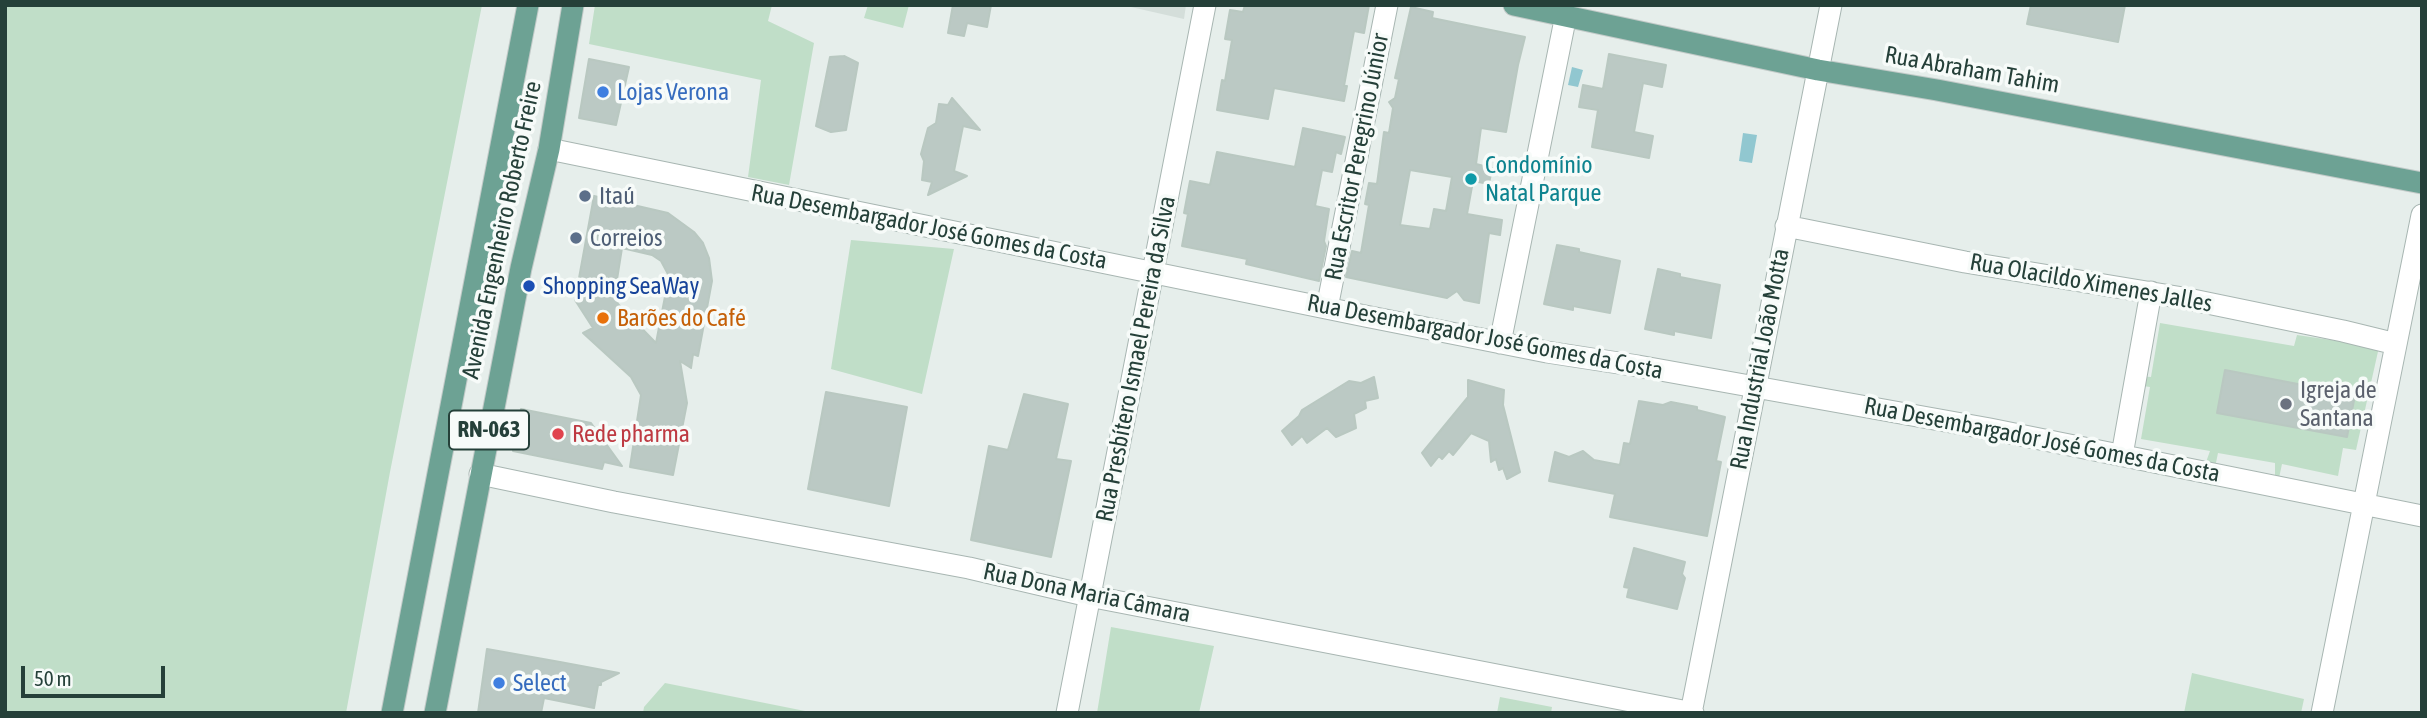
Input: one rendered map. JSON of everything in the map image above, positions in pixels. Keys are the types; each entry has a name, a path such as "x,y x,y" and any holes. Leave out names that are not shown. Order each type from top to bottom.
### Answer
{"main road":[{"name":"Avenida Engenheiro Roberto Freire","path":"392,713 528,5"},
{"name":"Avenida Engenheiro Roberto Freire","path":"435,713 521,268 549,149 573,5"},
{"name":"Rua Abraham Tahim","path":"1514,5 1818,70 1992,100 2422,183"}],"street":[{"name":"Rua Presbítero Ismael Pereira da Silva","path":"1068,713 1205,5"},
{"name":"Rua Escritor Peregrino Júnior","path":"1327,308 1387,5"},
{"name":"Rua Industrial João Motta","path":"1692,713 1831,5"},
{"path":"1500,343 1566,15"},
{"name":"Rua Desembargador José Gomes da Costa","path":"549,149 1500,343 1756,386 2122,455 2422,516"},
{"path":"2322,713 2422,215"},
{"name":"Rua Olacildo Ximenes Jalles","path":"1786,226 1965,262 2151,292 2396,344"},
{"path":"2122,455 2151,292"},
{"name":"Rua Dona Maria Câmara","path":"480,474 614,502 969,568 1089,596 1692,713"}],"shaded area":[{"path":"1122,5 1186,5 1184,19"}],"green space":[{"path":"5,5 482,5 390,472 346,713 5,713"},
{"path":"595,5 772,5 768,21 814,43 789,185 748,177 761,80 589,44"},
{"path":"868,5 909,5 903,28 864,18"},
{"path":"851,240 954,249 922,394 831,369"},
{"path":"2160,323 2294,346 2297,335 2379,347 2356,450 2343,448 2338,476 2282,464 2279,478 2275,477 2275,463 2218,453 2211,487 2205,465 2210,451 2141,439 2150,387 2136,385 2138,376 2151,377"},
{"path":"1111,627 1214,646 1199,713 1097,713"},
{"path":"2192,673 2304,699 2301,713 2184,713"},
{"path":"665,683 815,713 643,713 644,707"},
{"path":"1500,697 1552,707 1551,713 1497,713"}],"water":[{"path":"1572,67 1583,70 1578,87 1568,85"},
{"path":"1743,133 1757,135 1752,163 1739,161"}],"building":[{"path":"953,5 991,5 987,27 967,23 964,36 948,33"},
{"path":"1245,5 1369,5 1364,33 1354,31 1344,86 1347,86 1344,101 1274,88 1268,119 1217,110 1232,40 1225,39 1230,10 1243,12"},
{"path":"2031,5 2125,5 2118,42 2027,24"},
{"path":"1411,7 1433,12 1432,18 1525,37 1506,132 1481,128 1476,164 1492,168 1489,184 1473,181 1467,214 1502,220 1500,235 1489,233 1479,303 1464,300 1457,291 1447,298 1346,277 1352,251 1361,253 1369,205 1365,204 1369,183 1377,184 1384,132 1389,133 1393,108 1389,102 1395,98 1399,79 1395,78","holes":["1410,170 1452,177 1446,211 1434,209 1430,229 1400,225"]},
{"path":"1609,54 1666,65 1662,87 1643,83 1634,132 1653,136 1649,158 1592,147 1598,110 1579,107 1583,85 1603,89"},
{"path":"844,56 858,63 846,130 831,132 816,126 830,57"},
{"name":"Lojas Verona","path":"589,59 629,67 616,125 579,118"},
{"path":"952,98 980,130 963,126 954,171 967,176 928,195 932,182 922,180 924,161 921,154 928,128 936,123 939,104 948,105"},
{"path":"1303,128 1345,137 1341,154 1336,152 1332,172 1322,170 1315,206 1329,209 1324,241 1326,246 1319,281 1246,264 1247,259 1182,246 1190,181 1210,185 1217,152 1295,167"},
{"path":"594,196 668,213 694,232 703,243 709,258 712,281 698,356 693,354 691,368 680,361 687,403 673,475 630,467 641,395 631,377 583,333 593,328 575,300","holes":["622,248 652,255 661,261 669,276 656,343 618,304 615,292"]},
{"path":"1557,245 1620,261 1610,313 1544,304"},
{"path":"1658,269 1680,274 1680,277 1720,285 1711,338 1645,329"},
{"name":"Igreja de Santana","path":"2225,370 2355,395 2347,437 2217,413"},
{"path":"1374,377 1378,398 1365,401 1366,408 1354,414 1356,428 1336,437 1327,428 1307,443 1302,436 1292,445 1282,431 1302,410 1349,381 1361,383"},
{"path":"1468,380 1504,390 1503,405 1520,472 1507,479 1503,468 1499,470 1496,459 1491,462 1489,441 1471,433 1453,455 1449,451 1442,459 1439,456 1431,466 1422,453 1468,397"},
{"path":"826,392 907,407 889,506 808,489"},
{"path":"1024,394 1068,404 1056,459 1071,461 1051,557 971,540 989,446 1008,450"},
{"path":"1639,401 1663,405 1671,402 1697,407 1697,410 1725,417 1716,461 1721,462 1707,536 1610,517 1615,494 1549,481 1555,452 1569,457 1583,451 1594,460 1620,465 1624,443 1630,444"},
{"name":"Rede pharma","path":"521,409 591,423 622,466 604,462 602,469 513,451"},
{"path":"1634,548 1685,562 1682,574 1685,578 1677,609 1627,597 1629,588 1624,587"},
{"path":"487,649 619,673 598,685 594,708 544,698 541,713 478,713"}],"place":[{"name":"Lojas Verona","path":"603,92"},
{"name":"Condomínio Natal Parque","path":"1471,179"},
{"name":"Itaú","path":"585,196"},
{"name":"Correios","path":"576,238"},
{"name":"Shopping SeaWay","path":"529,286"},
{"name":"Barões do Café","path":"603,318"},
{"name":"Igreja de Santana","path":"2286,404"},
{"name":"Rede pharma","path":"558,434"},
{"name":"Select","path":"499,683"}]}
